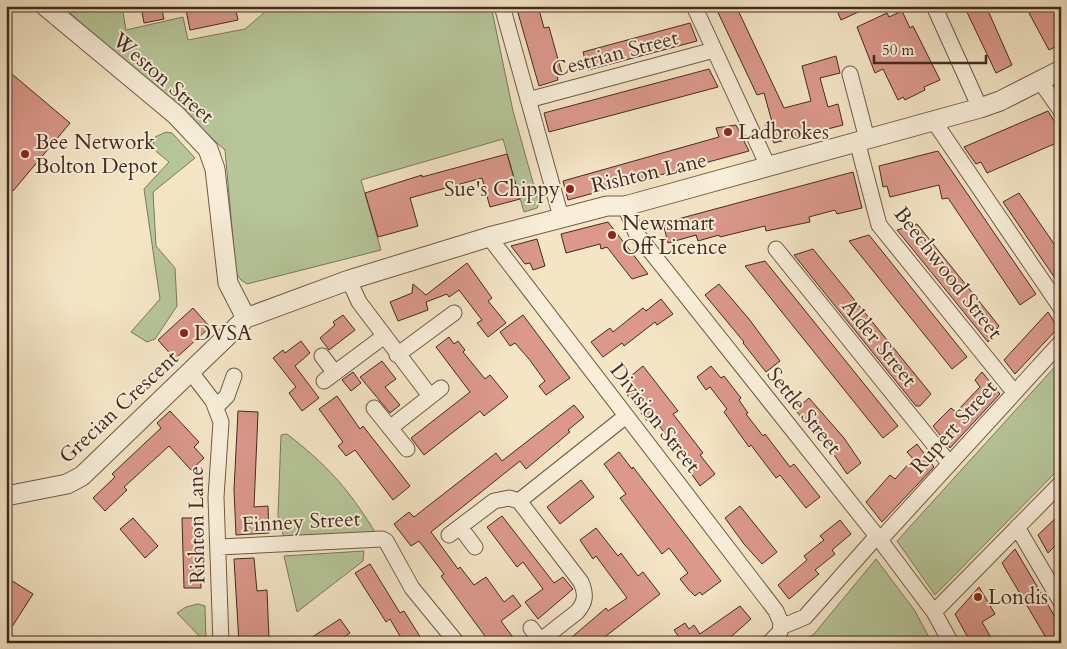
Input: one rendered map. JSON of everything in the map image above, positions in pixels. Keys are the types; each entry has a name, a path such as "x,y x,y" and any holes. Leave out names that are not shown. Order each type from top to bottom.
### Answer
{"street":[{"name":"Weston Street","path":"45,6 176,114 208,149 215,168 228,283 246,318"},
{"path":"502,6 560,217"},
{"path":"694,6 768,166"},
{"path":"934,6 980,108"},
{"name":"Cestrian Street","path":"528,100 714,50"},
{"name":"Rishton Lane","path":"246,318 348,280 489,237 607,206 625,206 980,108 1000,101 1061,70"},
{"name":"Beechwood Street","path":"850,74 878,225 1014,392"},
{"path":"1040,81 1061,111"},
{"path":"933,120 1061,308"},
{"name":"Settle Street","path":"625,206 636,233 881,542 930,608 951,643"},
{"name":"Division Street","path":"489,237 776,611 781,628"},
{"name":"Alder Street","path":"776,249 949,463"},
{"path":"348,280 359,302 383,337 397,355 435,392 390,428"},
{"path":"397,355 454,313"},
{"name":"Grecian Crescent","path":"6,496 74,481 246,318"},
{"path":"322,356 330,377 383,337"},
{"name":"Rupert Street","path":"781,628 805,617 881,542 949,463 1061,342"},
{"name":"Rishton Lane","path":"190,371 216,407 221,422 216,480 221,643"},
{"path":"216,407 227,396 234,376"},
{"path":"374,408 407,449"},
{"path":"519,500 626,416"},
{"path":"930,608 1061,483"},
{"path":"475,547 455,531 494,501 508,498 519,500 581,582 585,595 582,607 577,612 541,642 531,628"},
{"path":"1017,527 1061,602"},
{"name":"Finney Street","path":"219,547 378,539 386,541 412,588 457,643"},
{"path":"769,643 778,635 781,628"}],"green space":[{"path":"62,6 122,6 126,30 183,17 188,40 245,29 272,6 491,6 513,111 539,204 537,208 524,212 503,139 361,180 381,250 247,284 236,273 225,150"},
{"path":"166,132 172,133 195,158 153,192 156,246 175,268 177,306 155,339 147,342 131,332 160,299 144,189 169,162 152,148 155,137"},
{"path":"1061,360 1061,467 935,595 897,541"},
{"path":"287,434 314,456 336,478 375,532 284,538 278,516 281,435"},
{"path":"364,551 363,561 297,612 284,556"},
{"path":"876,559 915,611 932,643 799,643 814,634"},
{"path":"198,604 205,606 206,643 177,613 186,607"}],"building":[{"path":"141,6 161,6 164,19 144,23"},
{"path":"206,6 235,6 238,20 190,30 186,10"},
{"path":"516,6 538,6 544,28 549,27 562,74 557,76 558,80 539,86"},
{"path":"715,6 736,6 784,108 811,101 802,66 836,56 840,73 820,78 828,107 838,104 843,125 774,143 765,124 772,122 764,93 757,95"},
{"path":"835,6 871,6 841,20"},
{"path":"964,6 986,6 1012,65 996,73"},
{"path":"1042,6 1054,6 1061,18 1061,44 1049,50 1029,13"},
{"path":"902,11 910,28 913,26 940,80 924,87 925,90 905,100 903,97 898,100 883,69 875,73 857,27 887,13 889,17"},
{"path":"690,23 697,41 588,70 583,52"},
{"name":"Bee Network Bolton Depot","path":"6,69 70,123 13,191 6,185"},
{"path":"709,69 718,87 549,132 544,113"},
{"path":"1048,111 1059,129 1055,131 1061,141 987,173 981,162 976,164 964,147"},
{"path":"736,125 749,151 568,200 563,181 719,137 716,128"},
{"path":"938,151 1036,294 1020,305 948,198 942,199 939,185 890,197 887,186 883,187 879,166"},
{"path":"507,154 520,199 490,207 482,178 410,198 418,226 378,237 365,193 422,175 422,177"},
{"path":"853,172 862,208 837,214 835,210 809,217 810,222 766,231 765,226 698,241 696,235 668,243 663,223"},
{"path":"1019,193 1061,254 1061,287 1003,202"},
{"path":"608,222 648,274 632,279 607,247 601,249 600,244 566,253 561,234"},
{"path":"917,224 999,326 988,342 897,230"},
{"path":"869,235 967,357 952,369 849,241"},
{"path":"537,239 545,266 533,270 530,263 525,264 511,246"},
{"path":"813,249 931,394 920,406 916,406 794,255"},
{"path":"765,261 898,426 883,438 745,266"},
{"path":"467,263 492,298 488,301 506,323 488,337 477,323 482,320 459,290 449,297 447,294 426,302 428,310 398,321 390,302 412,293 413,284 426,295"},
{"path":"719,284 749,319 780,361 766,372 705,295"},
{"path":"661,299 673,314 657,325 655,322 624,346 622,343 603,357 591,342 610,328 613,332 643,308 646,311"},
{"name":"DVSA","path":"193,308 210,327 175,359 158,340"},
{"path":"1048,312 1058,328 1015,374 1004,360"},
{"path":"343,315 355,330 329,350 320,338 335,325 333,322"},
{"path":"523,315 570,378 546,395 539,386 545,381 529,359 515,343 510,346 500,332"},
{"path":"449,337 454,344 458,341 465,350 463,352 485,379 490,375 508,397 484,416 480,411 424,455 411,438 470,392 436,347"},
{"path":"301,341 310,353 295,366 319,398 302,411 289,393 296,387 273,358 283,350 285,353"},
{"path":"382,361 396,379 385,387 400,405 390,413 360,377"},
{"path":"643,366 678,411 673,414 703,453 700,455 715,474 700,486 686,466 689,464 653,418 648,422 625,392 632,387 626,380"},
{"path":"711,366 721,378 724,376 741,398 739,400 748,413 746,414 763,436 765,434 790,467 794,464 820,497 806,508 780,475 776,478 751,445 749,447 724,412 727,409 710,387 706,390 697,377"},
{"path":"353,372 361,383 351,391 342,380"},
{"path":"982,372 1000,394 950,448 933,426 951,408 956,412 980,387 975,380"},
{"path":"337,396 360,429 363,426 410,486 393,500 355,450 346,456 338,446 343,442 319,409"},
{"path":"809,398 844,438 861,463 847,474 830,449 795,410"},
{"path":"574,405 584,417 568,430 570,432 526,469 520,461 431,532 458,569 460,567 474,585 486,577 504,602 513,595 521,606 501,621 517,643 490,643 441,576 444,574 419,541 411,546 394,524 409,512 414,517 496,453 502,461"},
{"path":"170,411 199,442 194,447 204,458 191,470 169,446 124,487 127,490 105,511 93,498 115,477 112,474 161,428 157,423"},
{"path":"238,411 258,412 254,507 268,506 269,533 236,535 234,490"},
{"path":"917,444 934,467 882,522 866,502 890,475 895,479 913,459 907,452"},
{"path":"619,452 632,469 633,467 721,581 702,595 700,592 695,596 688,589 680,579 688,573 669,548 662,554 620,498 626,494 604,464"},
{"path":"581,480 594,497 560,524 547,507"},
{"path":"740,506 777,552 762,564 725,518"},
{"path":"1061,513 1061,540 1048,553 1038,535"},
{"path":"502,516 554,583 563,577 573,589 538,619 525,602 543,589 523,562 517,567 487,527"},
{"path":"133,518 158,546 145,558 120,529"},
{"path":"182,518 199,518 201,588 184,588"},
{"path":"840,520 851,534 832,550 835,554 815,570 819,574 789,599 778,585 807,560 804,556 824,540 820,536"},
{"path":"596,528 618,556 621,553 638,576 643,572 660,594 597,643 565,643 606,608 608,611 627,598 596,556 593,559 580,540"},
{"path":"1015,549 1061,627 1061,643 1049,643 1002,563"},
{"path":"254,558 257,591 267,590 269,639 259,639 259,643 239,643 234,559"},
{"path":"370,564 400,613 404,611 424,643 404,643 390,619 386,622 355,573"},
{"path":"6,577 33,594 6,636"},
{"path":"979,587 995,614 982,622 994,643 971,643 955,614"},
{"path":"740,606 751,619 724,643 683,643 674,630 685,623 689,629 694,625 700,634"},
{"path":"340,619 350,633 335,643 303,643"}],"place":[{"name":"Ladbrokes","path":"728,132"},
{"name":"Bee Network Bolton Depot","path":"25,154"},
{"name":"Sue's Chippy","path":"570,189"},
{"name":"Newsmart Off Licence","path":"612,235"},
{"name":"DVSA","path":"184,333"},
{"name":"Londis","path":"978,597"}]}
